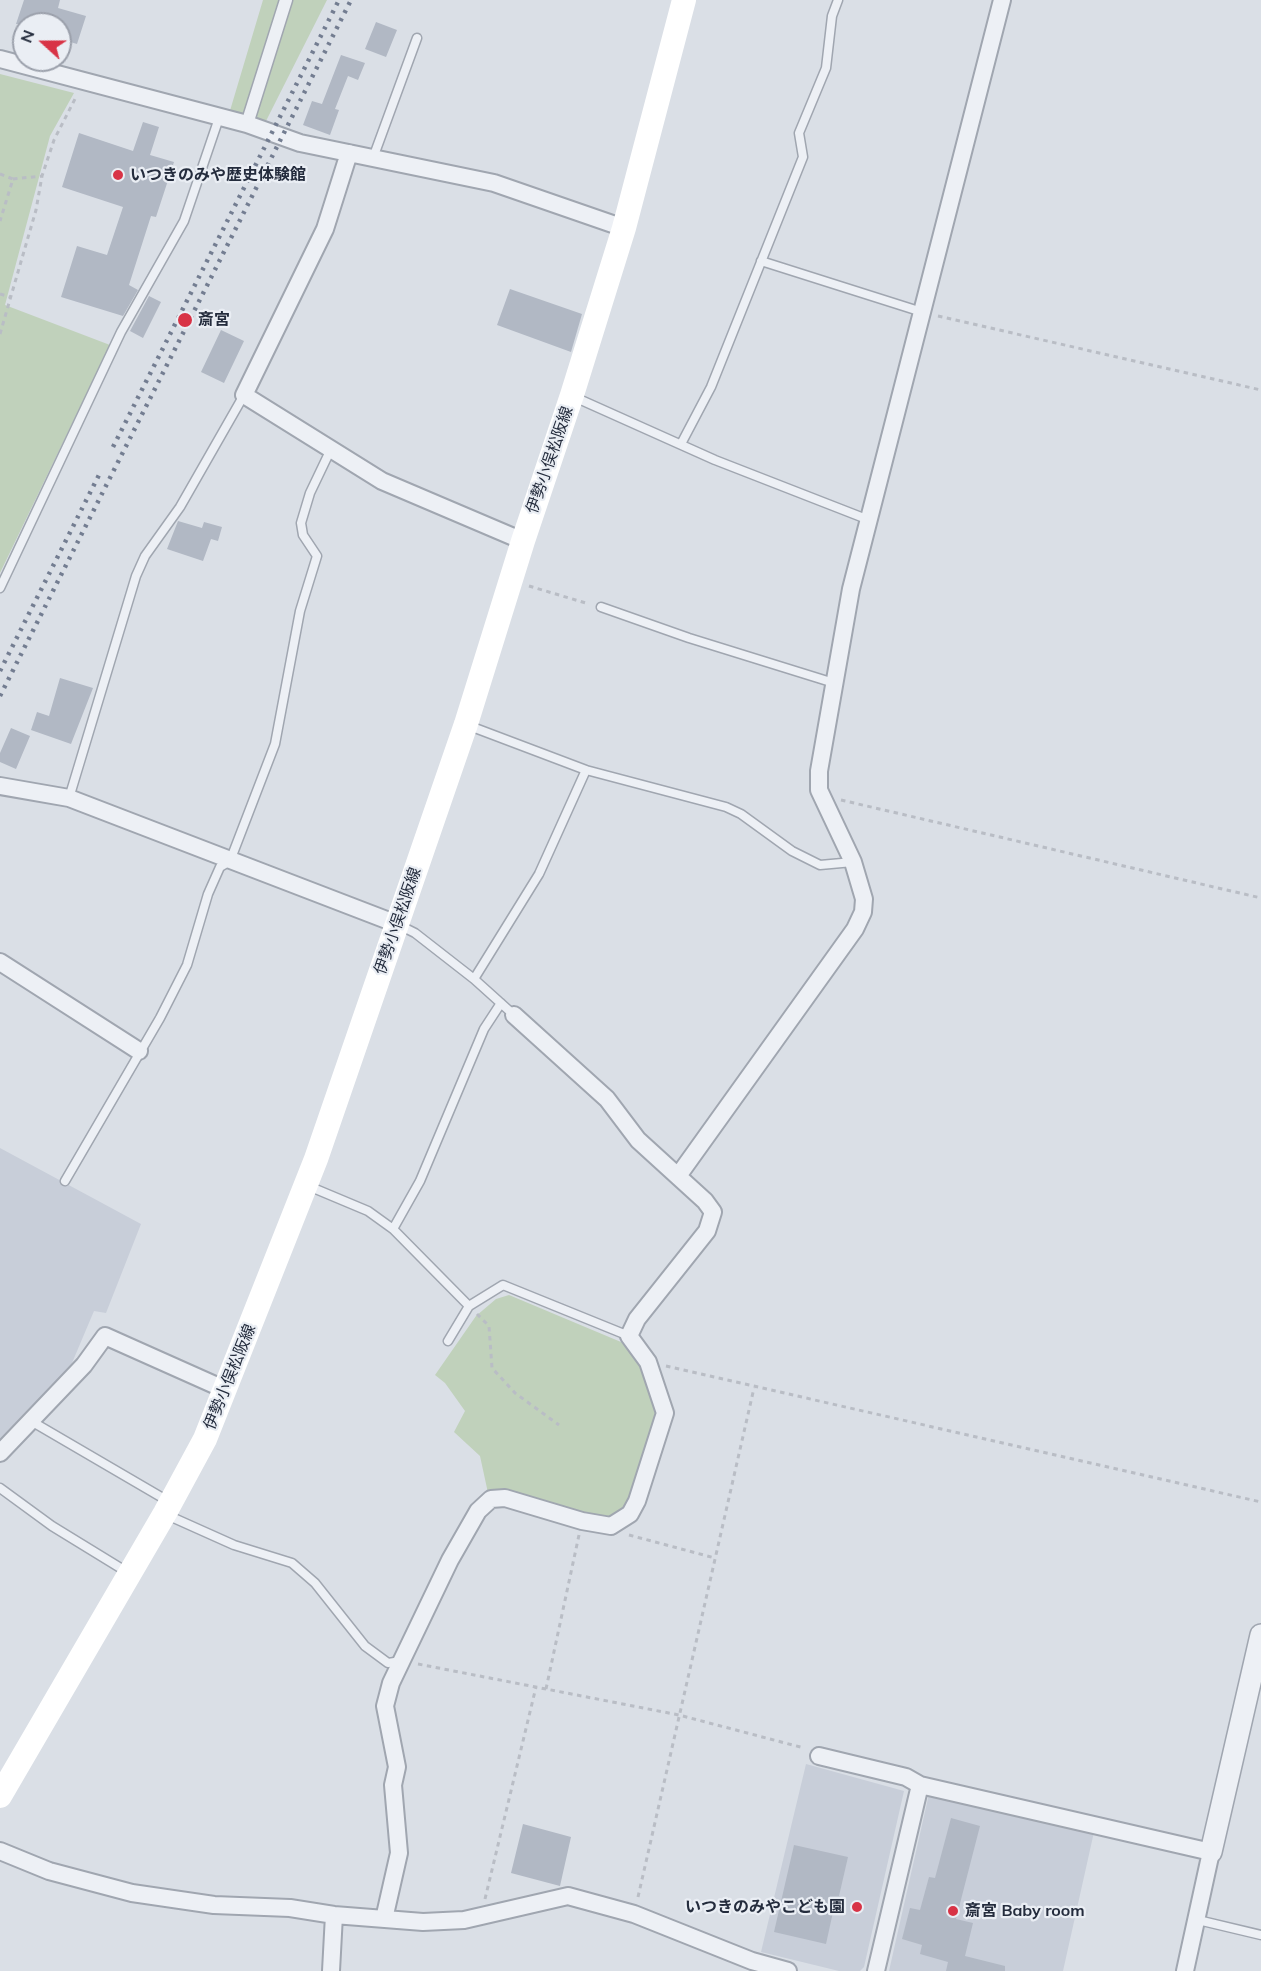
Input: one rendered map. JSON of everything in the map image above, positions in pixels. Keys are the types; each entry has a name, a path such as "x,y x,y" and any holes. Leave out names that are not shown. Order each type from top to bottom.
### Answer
{"main road":[{"name":"伊勢小俣松阪線","path":"0,1796 168,1508 205,1439 306,1185 465,724 522,541 572,396 624,228 684,0"}],"street":[{"path":"247,124 286,0"},
{"path":"678,1176 855,929 863,912 864,899 853,862 819,790 819,771 851,589 999,1"},
{"path":"0,59 247,124 300,142 494,183 624,228"},
{"path":"350,153 325,229 244,395 382,481 522,541"},
{"path":"0,786 69,798 397,924"},
{"path":"0,962 139,1051"},
{"path":"384,1919 399,1853 393,1785 397,1767 386,1706 391,1683 450,1560 478,1511 491,1499 505,1498 582,1521 611,1526 626,1518 637,1501 664,1420 660,1395 648,1362 629,1336 637,1319 706,1231 713,1212 705,1201 638,1140 607,1099 514,1015"},
{"path":"0,1453 84,1365 105,1336 226,1390"},
{"path":"1185,1971 1261,1635"},
{"path":"819,1756 906,1777 920,1785 1211,1852"},
{"path":"876,1971 920,1785"},
{"path":"0,1851 49,1871 132,1893 214,1905 290,1908 334,1915 384,1919 423,1922 464,1920 568,1896 634,1914 752,1961 788,1971"},
{"path":"331,1971 334,1915"}],"lane":[{"path":"681,444 711,387 803,157 799,133 826,68 832,16 838,0"},
{"path":"373,158 417,38"},
{"path":"0,588 122,332 184,221 219,118"},
{"path":"761,261 922,312"},
{"path":"69,798 136,576 145,556 180,507 244,395"},
{"path":"572,396 681,444 869,520"},
{"path":"65,1181 187,965 208,894 220,867 230,861 275,744 300,611 317,556 303,536 301,523 310,493 331,449"},
{"path":"601,607 689,638 834,683"},
{"path":"465,724 586,771 726,807 741,814 792,851 820,865 853,862"},
{"path":"474,979 539,874 586,771"},
{"path":"397,924 415,933 474,979 514,1015"},
{"path":"393,1228 420,1181 484,1029 501,1003"},
{"path":"306,1185 368,1211 393,1228 469,1306"},
{"path":"448,1341 469,1306 503,1285 629,1336"},
{"path":"31,1421 168,1508 234,1545 292,1563 315,1583 364,1646 388,1663 402,1660"},
{"path":"0,1488 52,1526 130,1574"},
{"path":"1198,1920 1261,1935"}],"path":[{"path":"0,334 36,210 42,176 54,140 85,83"},
{"path":"0,174 13,178 42,176"},
{"path":"0,218 13,178"},
{"path":"0,294 10,297"},
{"path":"922,312 1261,390"},
{"path":"510,580 601,607"},
{"path":"825,805 841,800 1261,898"},
{"path":"469,1306 489,1326 492,1368 515,1393 558,1425"},
{"path":"648,1362 1261,1502"},
{"path":"634,1914 754,1388"},
{"path":"546,1689 582,1521"},
{"path":"611,1526 622,1533 715,1558"},
{"path":"402,1660 679,1715 811,1750 819,1756"},
{"path":"481,1916 536,1687"}],"shaded area":[{"path":"0,1148 141,1224 106,1313 94,1311 69,1370 0,1441"},
{"path":"806,1764 904,1791 864,1967 860,1971 839,1971 761,1952"},
{"path":"929,1794 1094,1832 1063,1971 889,1971"}],"green space":[{"path":"263,0 327,0 265,123 229,114"},
{"path":"0,74 74,93 50,136 5,305 110,345 0,573"},
{"path":"509,1295 621,1342 644,1367 660,1416 632,1501 614,1521 488,1493 480,1456 454,1432 465,1411 445,1383 435,1375 476,1316 496,1299"}],"building":[{"path":"24,0 60,0 58,8 72,12 20,12"},
{"path":"72,12 86,16 77,44 72,43"},
{"path":"376,22 397,30 386,57 365,49"},
{"path":"341,55 365,63 358,80 348,76 335,109 339,110 330,135 303,125 312,101 322,104"},
{"path":"143,122 159,127 150,155 174,162 156,217 151,216 129,285 138,290 123,316 61,297 77,246 107,255 123,207 62,187 79,133 133,151"},
{"path":"510,289 582,314 571,352 497,325"},
{"path":"149,296 161,302 143,338 130,331"},
{"path":"221,330 244,341 224,383 201,372"},
{"path":"178,521 202,528 204,522 222,527 218,541 211,539 203,561 167,549"},
{"path":"60,678 93,688 71,744 31,730 37,712 49,716"},
{"path":"11,728 30,736 16,769 0,762 0,753"},
{"path":"951,1818 980,1826 956,1919 973,1923 965,1956 1005,1966 1005,1971 946,1971 948,1962 920,1954 922,1945 902,1939 910,1908 920,1910 929,1877 935,1878"},
{"path":"523,1824 571,1837 560,1886 511,1873"},
{"name":"いつきのみやこども園","path":"794,1845 848,1857 839,1896 844,1898 841,1914 833,1912 826,1944 774,1932"}],"railway":[{"path":"113,447 339,0"},
{"path":"0,696 351,0"},
{"path":"0,671 101,471"}],"place":[{"name":"いつきのみや歴史体験館","path":"118,175"},
{"name":"斎宮","path":"185,320"},
{"name":"いつきのみやこども園","path":"857,1907"},
{"name":"斎宮 Baby room","path":"953,1911"}]}
